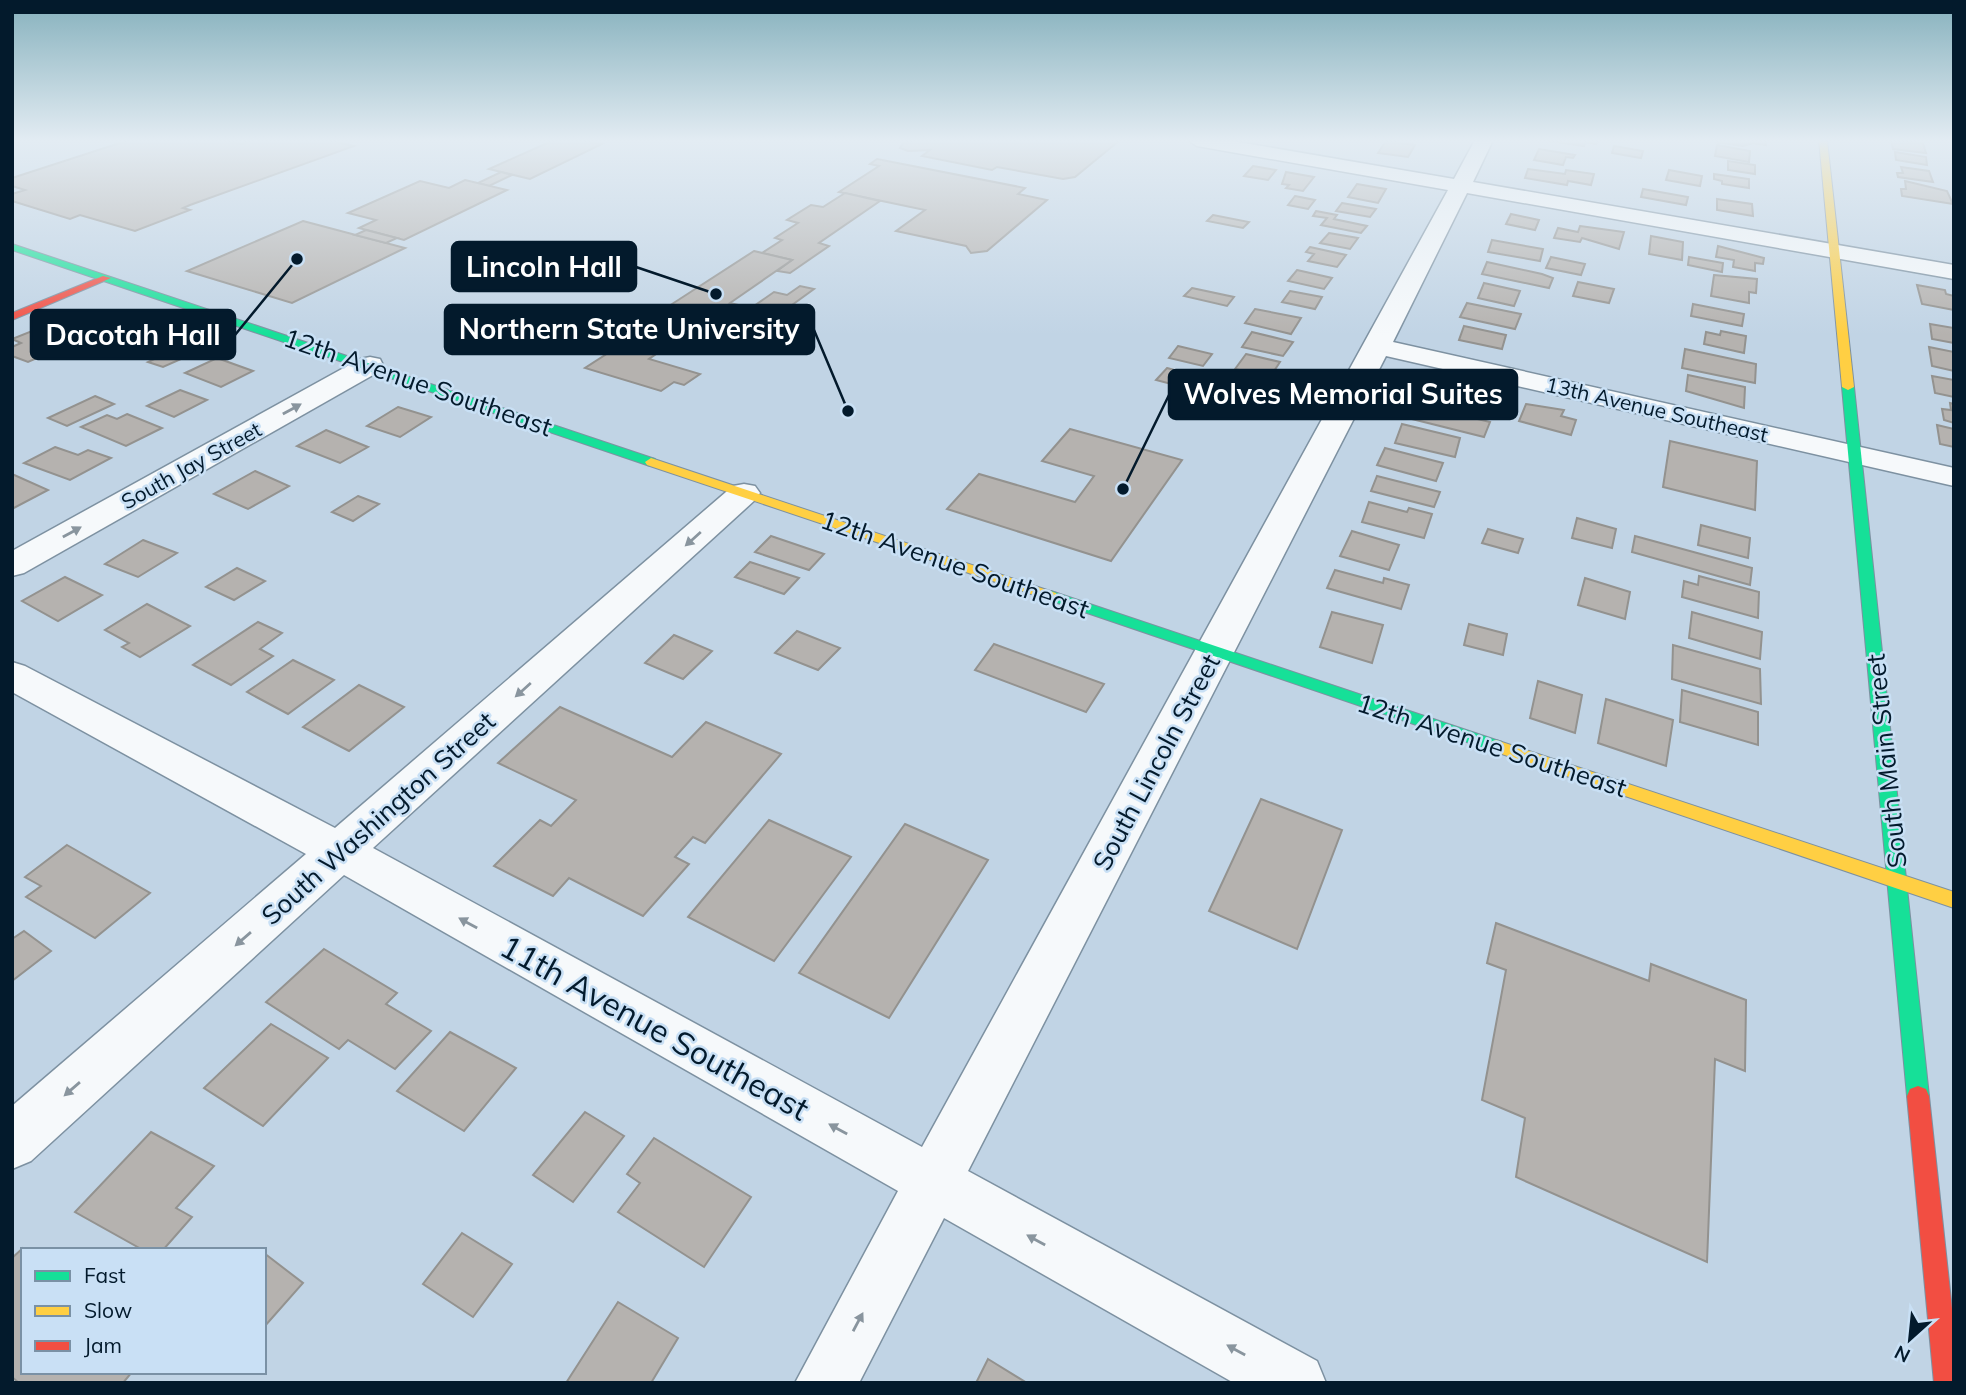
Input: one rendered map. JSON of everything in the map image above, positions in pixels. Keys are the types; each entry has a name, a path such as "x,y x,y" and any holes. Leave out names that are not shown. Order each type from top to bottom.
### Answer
{"street":[{"name":"South Lincoln Street","path":"826,1383 1378,346 1450,205"},
{"path":"1573,205 1954,272"},
{"name":"South Main Street","path":"1831,205 1947,1383"},
{"name":"12th Avenue Southeast","path":"12,247 370,365 1215,653 1954,900"},
{"path":"12,317 106,278"},
{"name":"13th Avenue Southeast","path":"1378,346 1954,477"},
{"name":"South Jay Street","path":"12,565 370,365"},
{"name":"South Washington Street","path":"12,1142 744,493"},
{"name":"11th Avenue Southeast","path":"12,675 341,852 1295,1383"}],"building":[{"path":"25,205 190,205 183,208 190,210 135,231 80,215 70,219"},
{"path":"366,205 476,205 404,240 359,228 376,220 348,213"},
{"path":"811,205 874,205 819,243 829,246 790,273 777,271 792,260 762,253 782,240 775,238 798,223 787,220"},
{"path":"902,205 1041,205 987,251 971,253 966,246 896,231 925,210"},
{"path":"1288,205 1311,205 1308,209"},
{"path":"1340,205 1376,209 1370,217 1336,211"},
{"path":"1717,205 1752,205 1753,216 1717,210"},
{"path":"1316,211 1337,215 1334,219 1367,226 1361,233 1321,225 1327,218 1313,216"},
{"path":"1511,214 1539,220 1535,230 1506,224"},
{"path":"1213,215 1249,222 1243,228 1207,221"},
{"path":"303,221 405,248 292,303 187,271"},
{"path":"1580,226 1624,232 1619,249 1582,238 1580,242 1554,238 1558,228 1578,232"},
{"path":"366,230 397,238 386,243 355,235"},
{"path":"1329,233 1358,238 1350,249 1320,243"},
{"path":"1651,236 1683,242 1682,260 1649,254"},
{"path":"1492,240 1543,249 1540,261 1488,252"},
{"path":"1718,246 1764,258 1763,264 1755,263 1755,271 1733,267 1734,260 1716,257"},
{"path":"1310,247 1346,255 1337,267 1308,261 1314,254 1306,252"},
{"path":"754,251 792,260 730,303 751,308 774,292 787,295 800,286 814,289 745,339 655,315"},
{"path":"1551,257 1585,264 1581,275 1546,268"},
{"path":"1689,257 1723,263 1722,272 1688,265"},
{"path":"1487,262 1553,278 1549,288 1482,274"},
{"path":"1297,270 1332,278 1324,289 1288,281"},
{"path":"1714,275 1757,279 1756,293 1749,292 1749,303 1711,296"},
{"path":"1578,282 1614,289 1609,303 1573,296"},
{"path":"1484,283 1520,291 1514,306 1478,298"},
{"path":"1917,285 1945,290 1946,294 1954,296 1954,310 1922,304"},
{"path":"1192,288 1234,297 1227,306 1184,296"},
{"path":"1290,291 1322,297 1315,309 1282,302"},
{"path":"1467,303 1521,314 1515,329 1460,317"},
{"path":"1693,304 1744,314 1742,326 1691,316"},
{"path":"1255,309 1301,318 1291,334 1245,323"},
{"path":"664,317 697,326 649,359 700,374 684,385 674,382 661,391 585,368"},
{"path":"1930,324 1954,328 1954,343 1932,339"},
{"path":"1464,326 1506,335 1502,349 1459,340"},
{"path":"37,329 74,342 28,362 12,356 12,347 21,343 12,339"},
{"path":"1721,331 1746,336 1744,353 1704,344 1706,332 1720,335"},
{"path":"1252,332 1293,342 1283,356 1242,347"},
{"path":"1178,346 1212,354 1203,366 1169,358"},
{"path":"1929,347 1954,352 1954,371 1932,366"},
{"path":"175,349 190,355 163,367 148,362"},
{"path":"1685,349 1756,364 1755,383 1682,368"},
{"path":"1246,354 1280,362 1270,377 1235,369"},
{"path":"217,358 253,371 221,387 185,373"},
{"path":"1167,368 1197,376 1187,388 1156,380"},
{"path":"1688,375 1745,387 1744,408 1686,391"},
{"path":"1932,376 1954,380 1954,397 1935,393"},
{"path":"180,390 207,400 174,417 147,406"},
{"path":"95,396 114,404 67,426 48,418"},
{"path":"1410,403 1490,422 1484,437 1404,417"},
{"path":"1950,403 1954,404 1954,423 1944,420 1942,409 1951,410"},
{"path":"1526,404 1564,410 1561,416 1576,420 1571,435 1519,421"},
{"path":"398,407 431,417 400,437 367,426"},
{"path":"127,414 162,428 126,446 81,427 107,415 117,419"},
{"path":"1402,424 1460,438 1455,457 1395,443"},
{"path":"1937,425 1954,429 1954,447 1940,444"},
{"path":"1070,429 1182,460 1111,561 947,509 979,474 1075,502 1094,476 1042,461"},
{"path":"326,430 368,447 340,463 297,446"},
{"path":"1670,441 1757,461 1755,510 1663,487"},
{"path":"55,447 78,455 88,450 111,458 70,480 24,463"},
{"path":"1385,448 1443,463 1436,481 1377,465"},
{"path":"255,471 289,486 248,509 214,494"},
{"path":"12,474 48,490 12,509"},
{"path":"1377,476 1440,492 1434,507 1371,491"},
{"path":"358,496 379,504 353,521 332,512"},
{"path":"1369,502 1407,512 1409,508 1432,514 1424,538 1362,522"},
{"path":"1577,518 1616,529 1612,548 1572,538"},
{"path":"1701,525 1750,538 1748,558 1698,545"},
{"path":"1488,529 1523,539 1518,553 1482,543"},
{"path":"1352,531 1399,545 1389,570 1340,556"},
{"path":"771,536 824,554 809,570 755,552"},
{"path":"1635,536 1752,568 1750,585 1632,552"},
{"path":"143,540 177,553 138,577 105,564"},
{"path":"750,562 799,578 784,594 735,577"},
{"path":"237,568 265,581 234,600 206,587"},
{"path":"1335,570 1383,583 1384,578 1409,585 1401,609 1327,588"},
{"path":"1699,576 1759,592 1758,618 1682,597 1684,581 1698,585"},
{"path":"65,577 102,595 58,621 22,601"},
{"path":"1585,578 1630,592 1625,619 1578,605"},
{"path":"147,604 190,626 140,657 122,647 129,643 105,630"},
{"path":"1332,612 1383,625 1372,663 1320,647"},
{"path":"1692,612 1762,632 1760,659 1689,638"},
{"path":"258,622 282,633 260,649 273,656 231,685 193,665"},
{"path":"1469,624 1507,634 1503,655 1464,645"},
{"path":"797,631 840,648 818,670 775,653"},
{"path":"674,635 712,651 683,679 645,663"},
{"path":"994,644 1104,684 1086,712 975,670"},
{"path":"1673,645 1760,669 1761,704 1672,679"},
{"path":"293,660 334,680 288,714 247,692"},
{"path":"1538,681 1582,695 1575,733 1530,718"},
{"path":"359,685 404,707 349,751 303,727"},
{"path":"1682,690 1758,712 1758,745 1680,722"},
{"path":"1606,699 1673,720 1666,766 1598,743"},
{"path":"560,707 672,757 706,722 781,754 705,843 693,837 675,857 689,864 643,916 569,878 553,896 494,866 540,820 551,826 576,800 498,763"},
{"path":"1261,799 1342,830 1297,949 1209,911"},
{"path":"769,820 851,857 774,961 688,917"},
{"path":"905,824 988,860 889,1018 799,973"},
{"path":"67,845 150,893 95,938 26,897 41,886 25,877"},
{"path":"1496,923 1649,981 1651,964 1746,1000 1745,1071 1715,1059 1707,1262 1516,1177 1525,1118 1482,1100 1506,970 1487,963"},
{"path":"24,931 51,951 12,981 12,939"},
{"path":"324,949 397,993 386,1004 431,1031 395,1069 348,1040 339,1049 266,1002"},
{"path":"271,1024 328,1058 263,1126 204,1088"},
{"path":"450,1032 516,1068 464,1131 397,1091"},
{"path":"585,1112 624,1136 573,1202 533,1175"},
{"path":"151,1132 214,1166 176,1208 192,1217 165,1248 139,1248 75,1212"},
{"path":"654,1138 751,1197 704,1267 618,1212 640,1183 627,1174"},
{"path":"462,1233 512,1264 473,1317 423,1284"},
{"path":"21,1250 21,1374 130,1374 123,1383 19,1383 12,1377 12,1258"},
{"path":"266,1255 303,1283 266,1325"},
{"path":"618,1302 678,1338 651,1383 566,1383"},
{"path":"988,1359 1027,1383 976,1383"}],"traffic: fast":[{"path":"12,247 651,462"},
{"path":"1848,387 1918,1096"},
{"path":"1051,596 1496,746"}],"traffic: slow":[{"path":"1830,205 1848,387"},
{"path":"651,462 1051,596"},
{"path":"1496,746 1954,900"}],"traffic: jam":[{"path":"12,317 106,278"},
{"path":"1918,1096 1947,1383"}],"place":[{"name":"Dacotah Hall","path":"297,259"},
{"name":"Lincoln Hall","path":"716,294"},
{"name":"Northern State University","path":"848,411"},
{"name":"Wolves Memorial Suites","path":"1123,489"}]}
